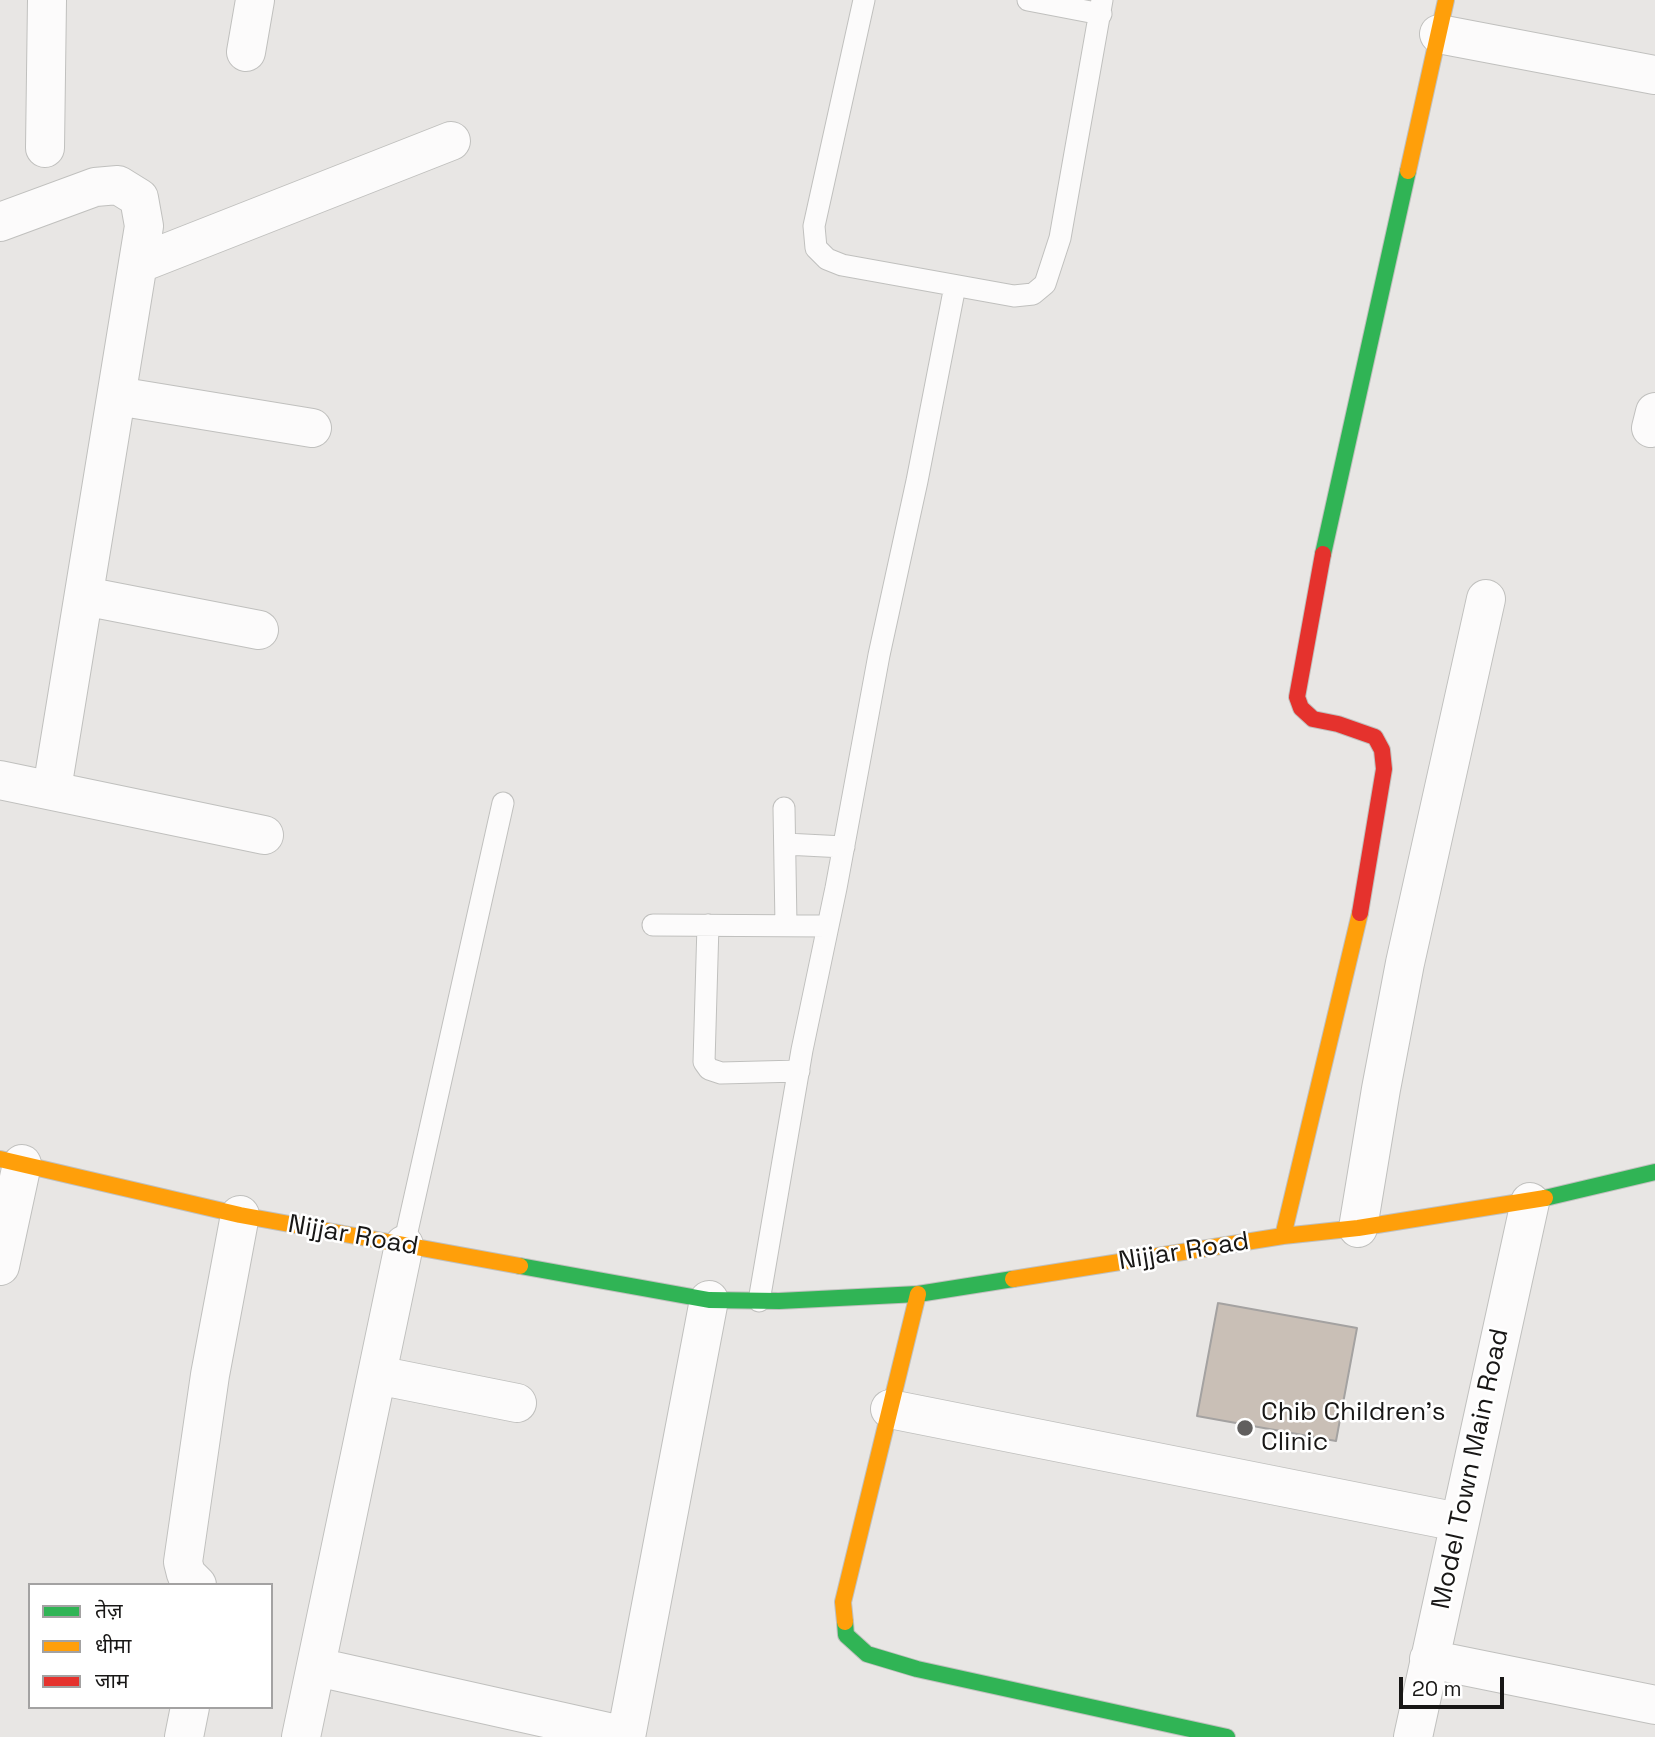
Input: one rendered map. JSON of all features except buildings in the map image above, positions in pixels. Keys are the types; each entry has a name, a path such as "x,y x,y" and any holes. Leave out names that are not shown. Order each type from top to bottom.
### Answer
{"street":[{"path":"45,148 47,0"},
{"path":"246,52 255,0"},
{"path":"1283,1236 1356,936 1384,769 1382,750 1375,737 1338,724 1313,719 1301,708 1297,697 1328,524 1443,17 1655,75"},
{"path":"138,264 451,141"},
{"path":"0,222 94,187 118,185 139,198 144,226 52,789"},
{"path":"117,396 312,428"},
{"path":"84,596 259,630"},
{"path":"1358,1228 1405,963 1486,599"},
{"path":"0,779 264,835"},
{"path":"0,1266 11,1162"},
{"name":"Nijjar Road","path":"11,1162 240,1215 709,1300 759,1301 918,1294 1283,1236 1358,1228 1530,1202 1653,1165"},
{"name":"Model Town Main Road","path":"1413,1737 1530,1202"},
{"path":"195,1583 186,1574 184,1552 210,1375 240,1215"},
{"path":"301,1737 404,1245"},
{"path":"918,1294 843,1602 846,1634 867,1654 917,1670 1227,1737"},
{"path":"317,1667 626,1737 709,1300"},
{"path":"377,1374 517,1403"},
{"path":"890,1409 1458,1522"},
{"path":"1429,1659 1655,1705"},
{"path":"184,1737 190,1709"}],"lane":[{"path":"864,0 814,226 816,248 827,259 842,265 1014,296 1033,294 1045,284 1060,238 1102,7 1028,0"},
{"path":"759,1301 799,1071 879,654 917,481 955,286"},
{"path":"404,1245 503,803"},
{"path":"784,808 786,925"},
{"path":"785,844 844,847"},
{"path":"653,925 828,926"},
{"path":"708,925 704,1062 709,1069 721,1073 799,1071"}],"traffic: fast":[{"path":"1323,554 1408,171"},
{"path":"1545,1198 1655,1172"},
{"path":"520,1266 709,1300 779,1301 918,1294 1013,1279"},
{"path":"845,1622 846,1635 867,1654 917,1669 1227,1737"}],"traffic: slow":[{"path":"1408,171 1446,0"},
{"path":"1283,1236 1360,913"},
{"path":"0,1159 240,1215 520,1266"},
{"path":"1013,1279 1545,1198"},
{"path":"845,1622 843,1602 918,1294"}],"traffic: jam":[{"path":"1323,554 1297,697 1301,708 1313,719 1338,724 1375,737 1382,750 1384,769 1360,913"}],"place":[{"name":"Chib Children's Clinic","path":"1245,1428"}]}
